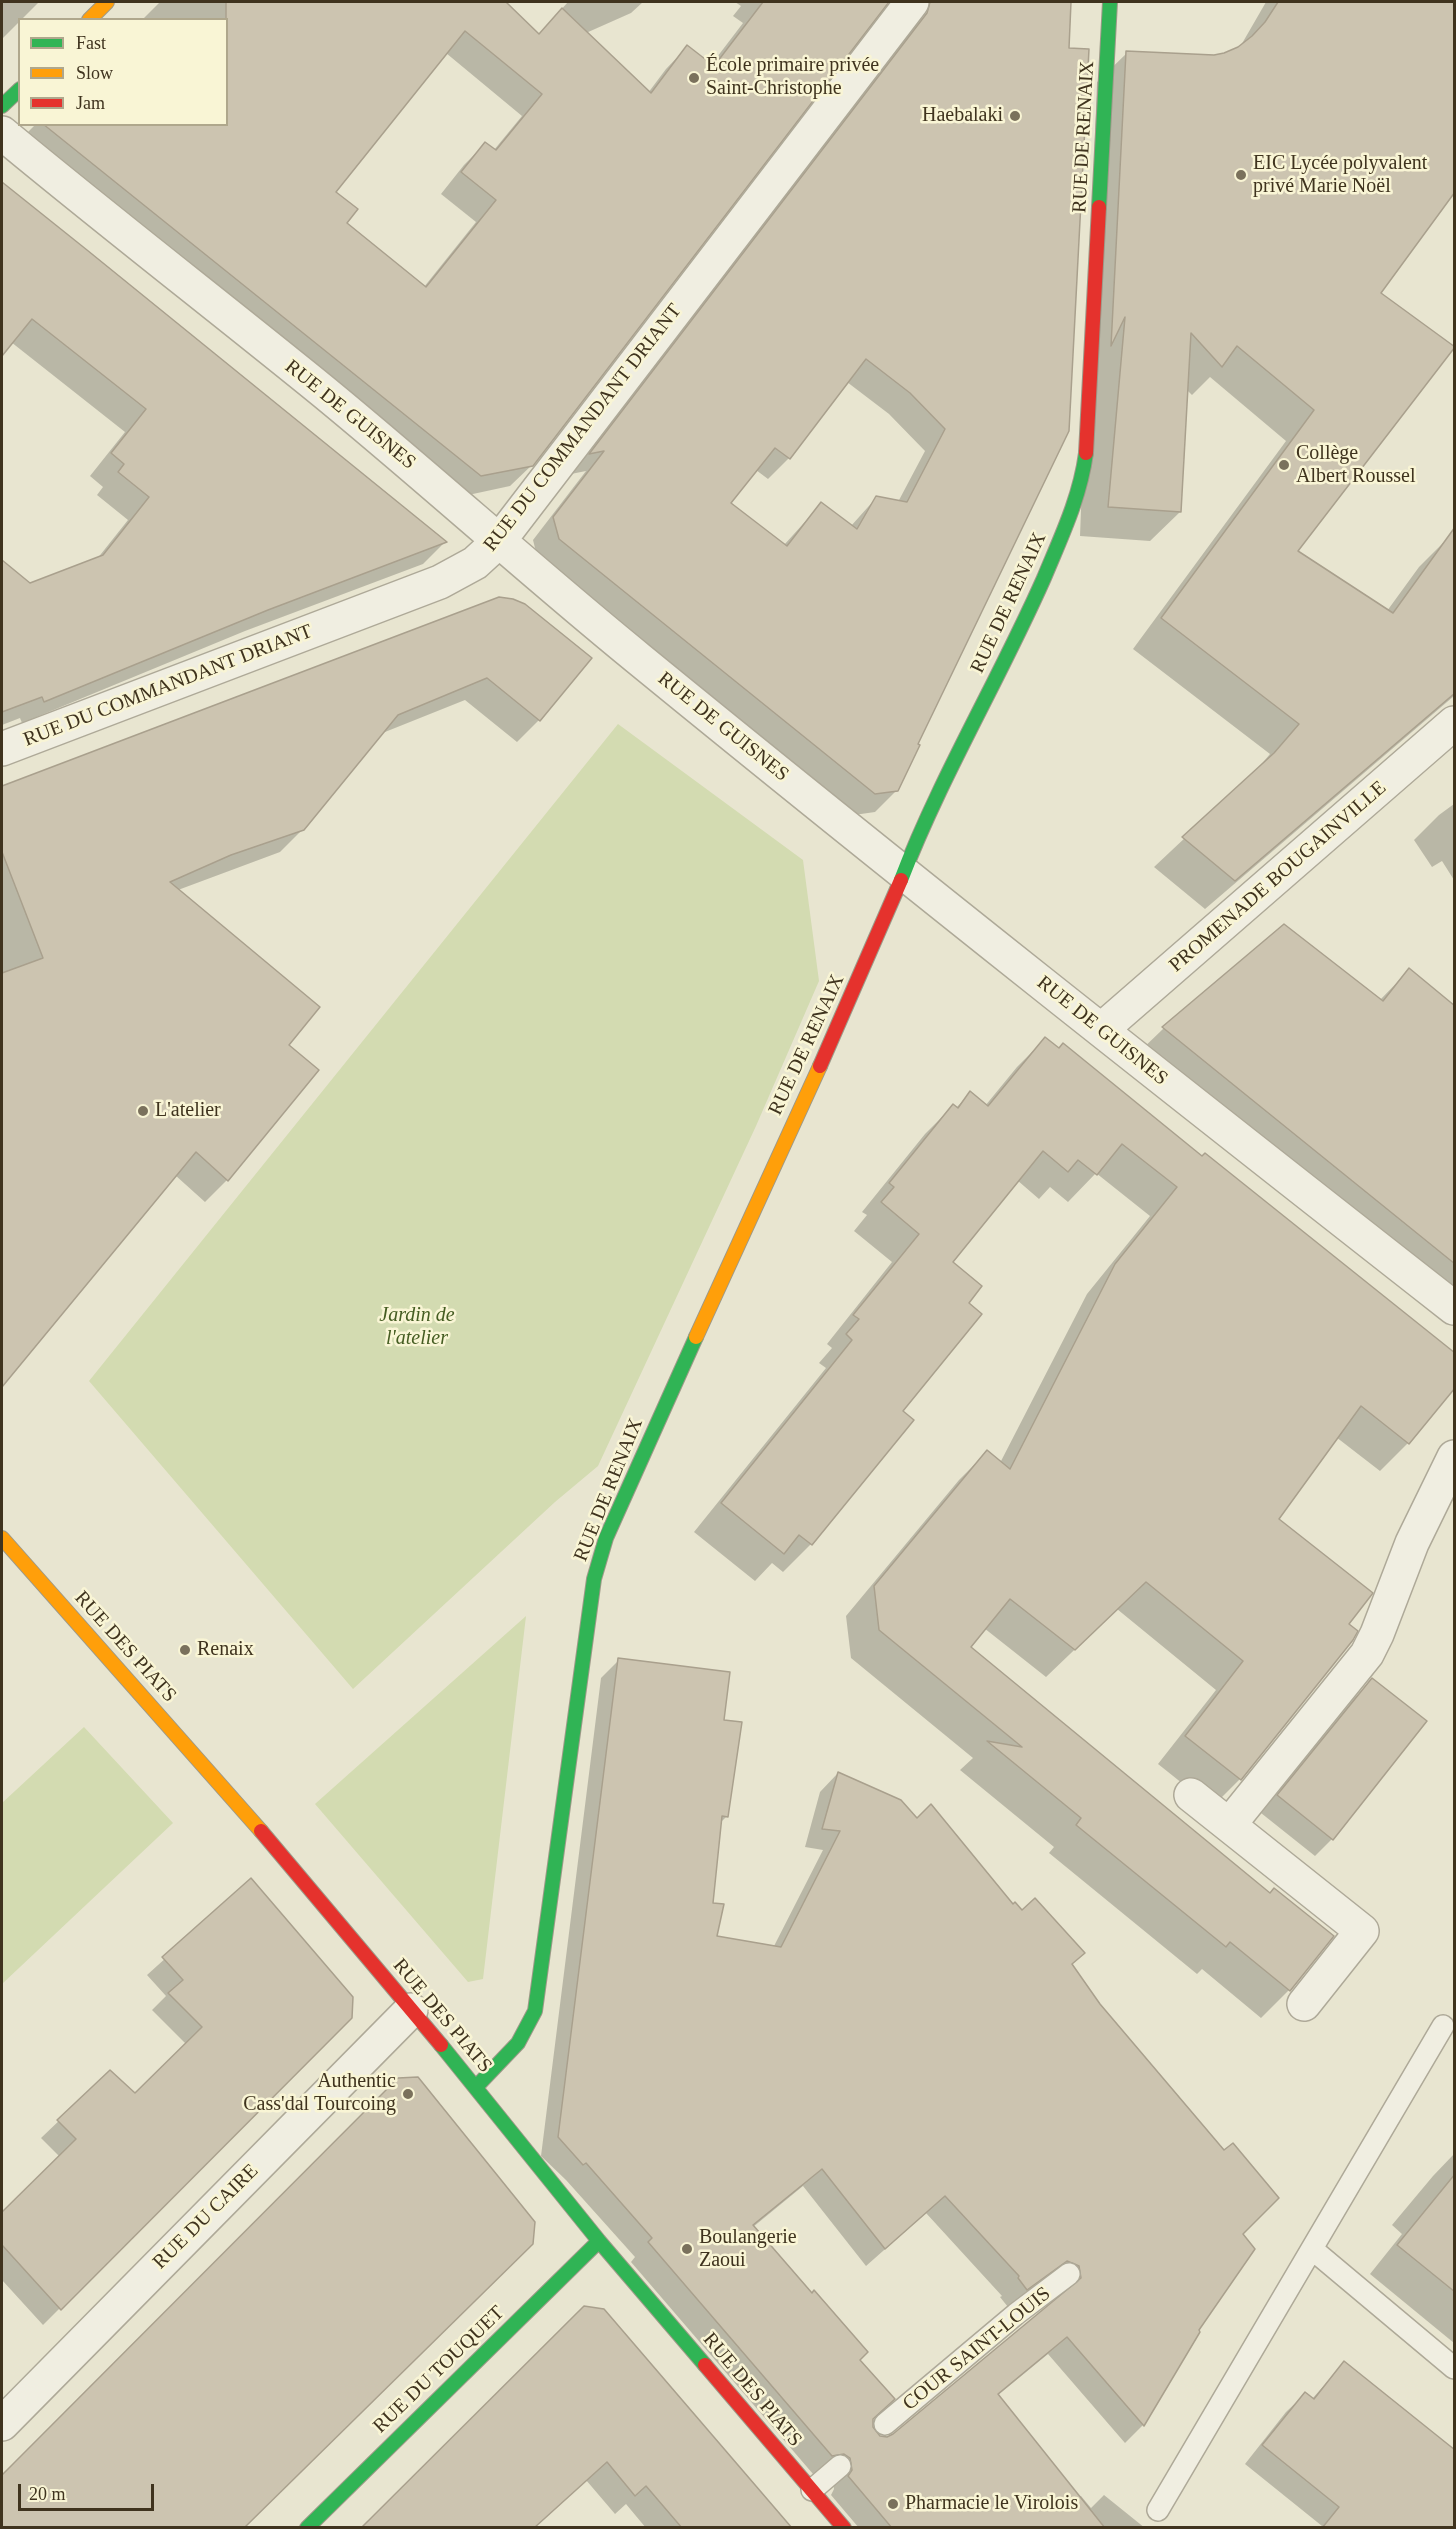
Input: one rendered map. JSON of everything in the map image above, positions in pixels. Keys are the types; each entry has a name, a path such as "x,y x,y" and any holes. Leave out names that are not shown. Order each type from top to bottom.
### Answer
{"street":[{"path":"91,18 107,2"},
{"name":"RUE DU COMMANDANT DRIANT","path":"2,749 440,582 475,562 499,542 912,2"},
{"name":"RUE DE RENAIX","path":"476,2087 517,2046 529,2029 535,2011 594,1579 600,1556 732,1256 848,1004 922,825 1025,621 1073,510 1083,472 1089,401 1110,2"},
{"path":"2,106 18,91"},
{"name":"RUE DE GUISNES","path":"2,133 323,392 633,655 1101,1030 1455,1308"},
{"name":"PROMENADE BOUGAINVILLE","path":"1101,1030 1455,723"},
{"path":"1229,1825 1366,1654 1377,1634 1412,1543 1455,1457"},
{"name":"RUE DES PIATS","path":"2,1538 234,1799 476,2087 599,2241 844,2528"},
{"path":"1191,1795 1362,1931 1304,2004"},
{"name":"RUE DU CAIRE","path":"2,2424 411,2010"},
{"name":"RUE DU TOUQUET","path":"320,2523 599,2241"}],"lane":[{"path":"1158,2510 1443,2026"},
{"path":"1312,2249 1455,2368"},
{"name":"COUR SAINT-LOUIS","path":"885,2424 1016,2314 1069,2274"},
{"path":"813,2490 840,2466"}],"green space":[{"name":"Jardin de l'atelier","path":"618,724 803,860 819,981 756,1126 598,1466 555,1502 353,1689 89,1381"},
{"path":"526,1616 483,1979 468,1982 315,1804"},
{"path":"84,1727 173,1823 2,1984 2,1803"}],"building":[{"path":"226,2 506,2 539,34 562,8 651,93 687,45 714,66 763,2 889,2 533,466 481,476 45,126 228,126","holes":["465,31 542,94 496,150 485,142 461,172 496,200 426,287 347,223 358,209 336,192"]},
{"path":"930,2 1071,2 1069,48 1089,49 1069,431 918,744 920,745 898,791 875,794 559,539 553,517 604,451 589,454 927,13","holes":["866,359 910,393 945,429 907,502 876,496 857,529 821,502 787,546 731,503 775,448 790,459"]},
{"path":"1278,2 1455,2 1455,192 1381,293 1455,347 1298,551 1393,613 1455,527 1455,693 1235,881 1182,837 1274,753 1299,724 1161,618 1314,410 1237,346 1222,367 1191,333 1181,512 1108,507 1125,317 1111,346 1126,51 1214,55 1224,53 1238,47 1252,36 1265,22"},
{"path":"2,182 447,542 268,610 44,702 42,697 2,712 2,560 30,583 103,555 149,497 118,472 124,464 111,453 146,409 32,319 2,356"},
{"path":"499,597 525,604 592,658 540,721 487,678 398,715 304,830 231,855 170,882 320,1007 289,1045 319,1070 228,1181 196,1152 2,1387 2,973 43,958 2,852 2,786"},
{"path":"1284,924 1383,1001 1409,968 1455,1006 1455,1264 1162,1027"},
{"path":"1045,1037 1059,1048 1063,1043 1202,1156 1205,1153 1455,1353 1455,1388 1409,1444 1361,1406 1279,1519 1373,1593 1349,1624 1358,1631 1353,1640 1241,1780 1185,1736 1243,1661 1146,1582 1075,1650 1010,1599 971,1647 1270,1893 1274,1888 1334,1936 1290,1991 1230,1942 1226,1947 1076,1825 1081,1818 987,1741 1022,1747 879,1630 874,1586 987,1450 1010,1469 1115,1264 1177,1187 1122,1144 1097,1175 1078,1160 1068,1172 1043,1151 953,1262 982,1286 969,1303 982,1314 903,1411 914,1420 812,1545 799,1535 784,1554 721,1503 852,1340 846,1334 859,1319 853,1315 919,1234 881,1202 894,1187 889,1183 953,1104 958,1108 970,1091 988,1106"},
{"path":"618,1658 730,1672 724,1720 742,1722 728,1817 722,1816 713,1903 724,1904 717,1936 781,1947 840,1831 822,1829 838,1772 901,1800 917,1818 931,1804 1013,1904 1015,1902 1022,1910 1035,1898 1085,1953 1072,1964 1100,2004 1224,2150 1233,2143 1279,2198 1243,2234 1255,2249 1199,2330 1200,2332 1144,2426 1067,2337 998,2394 1105,2528 892,2528 848,2476 852,2470 850,2458 844,2454 832,2456 648,2242 652,2238 586,2163 583,2165 558,2137","holes":["822,2169 885,2249 945,2196 1019,2276 1018,2278 1027,2290 1067,2261 1079,2266 1081,2278 893,2434 887,2437 880,2436 873,2427 873,2419 895,2399 860,2360 868,2352 814,2290 812,2293 753,2225"]},
{"path":"1372,1678 1427,1721 1333,1840 1277,1795"},
{"path":"251,1878 353,1997 352,2018 61,2310 2,2245 2,2212 76,2139 57,2120 110,2070 135,2093 202,2027 168,1993 183,1980 162,1957"},
{"path":"418,2077 535,2222 533,2244 244,2528 2,2528 2,2475 398,2078"},
{"path":"1455,2174 1455,2292 1397,2245"},
{"path":"584,2306 604,2309 792,2528 682,2528 646,2486 635,2496 607,2462 534,2528 361,2528"},
{"path":"1344,2361 1455,2450 1455,2528 1322,2528 1339,2507 1262,2445 1305,2392 1314,2399"}],"traffic: fast":[{"path":"1099,207 1110,2"},
{"path":"2,106 18,91"},
{"path":"901,880 934,803 1044,578 1075,502 1086,453"},
{"path":"476,2087 518,2043 535,2011 594,1579 606,1538 696,1337"},
{"path":"441,2045 599,2241 705,2365"},
{"path":"307,2528 599,2241"}],"traffic: slow":[{"path":"91,18 107,2"},
{"path":"696,1337 820,1066"},
{"path":"2,1538 261,1831"}],"traffic: jam":[{"path":"1086,453 1099,207"},
{"path":"820,1066 901,880"},
{"path":"261,1831 441,2045"},
{"path":"705,2365 844,2528"}],"place":[{"name":"École primaire privée Saint-Christophe","path":"694,78"},
{"name":"Haebalaki","path":"1015,116"},
{"name":"EIC Lycée polyvalent privé Marie Noël","path":"1241,175"},
{"name":"Collège Albert Roussel","path":"1284,465"},
{"name":"L'atelier","path":"143,1111"},
{"name":"Renaix","path":"185,1650"},
{"name":"Authentic Cass'dal Tourcoing","path":"408,2094"},
{"name":"Boulangerie Zaoui","path":"687,2249"},
{"name":"Pharmacie le Virolois","path":"893,2504"}]}
